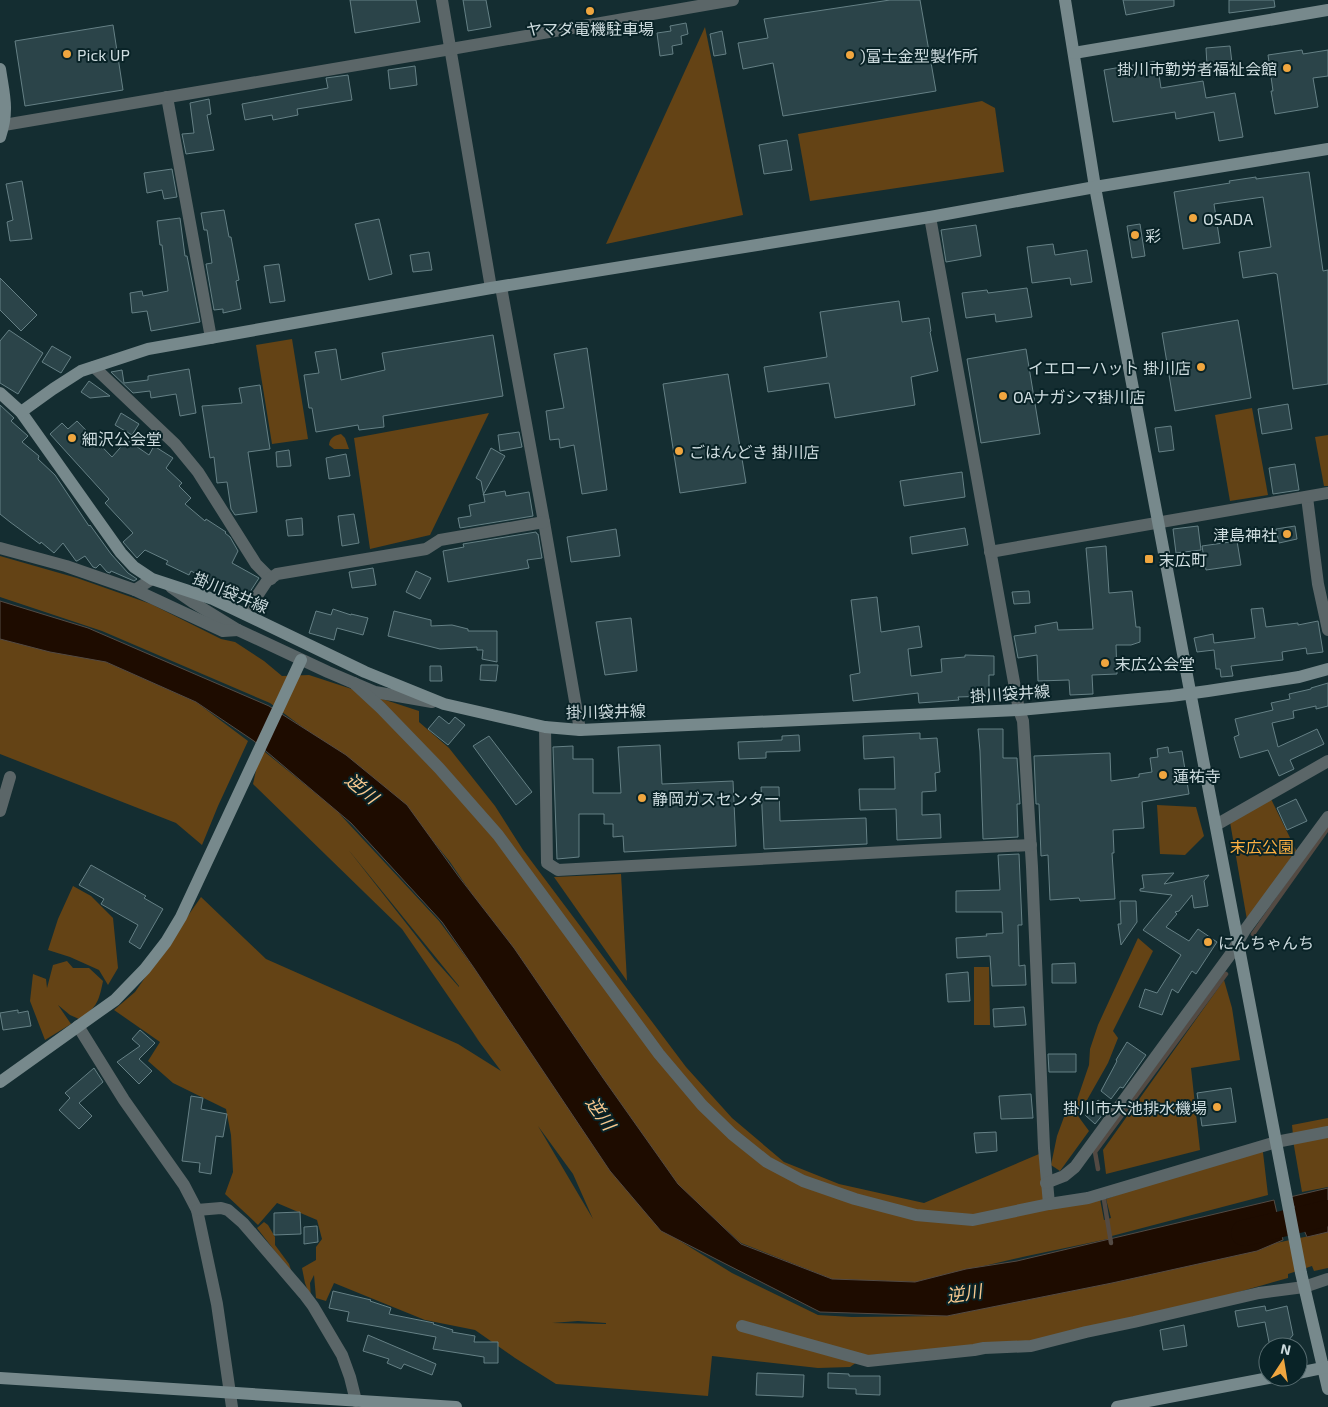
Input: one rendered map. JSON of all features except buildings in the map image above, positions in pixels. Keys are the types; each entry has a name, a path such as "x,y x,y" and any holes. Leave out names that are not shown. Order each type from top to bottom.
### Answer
{"street":[{"path":"442,0 496,288 544,522 580,730"},
{"path":"4,125 733,0"},
{"path":"1065,0 1095,187 1301,1273 1326,1367 1328,1389"},
{"path":"1074,53 1328,10"},
{"path":"0,69 6,106 4,125 0,137"},
{"path":"166,97 211,338"},
{"path":"21,412 53,388 81,371 148,349 496,288 1328,149"},
{"path":"930,217 1019,710 1023,721 1031,846 1046,1183 1049,1204"},
{"path":"94,367 175,444 198,472 256,564 271,579"},
{"name":"掛川袋井線","path":"0,392 21,412 121,553 134,567 152,579 213,599 365,672 444,704 545,727 580,730 1019,710 1191,693 1299,677 1328,669"},
{"path":"990,552 1328,493"},
{"path":"1307,497 1318,584 1328,630"},
{"path":"245,614 268,581 276,574 426,549 440,540 544,522"},
{"path":"0,548 66,566 134,590 223,630 238,630"},
{"path":"134,590 152,579"},
{"path":"165,583 194,603 298,666 354,683 375,692 444,704"},
{"path":"0,1082 115,1000 166,942 181,918 298,666"},
{"path":"354,683 439,768 498,835 659,1054 702,1105 732,1134 767,1162 803,1181 855,1199 916,1215 973,1220 1088,1198 1328,1132"},
{"path":"545,727 547,863 558,870 914,850 1031,846"},
{"path":"1216,825 1328,761"},
{"path":"0,811 10,776"},
{"path":"1046,1183 1064,1176 1075,1167 1328,817"},
{"path":"78,1026 124,1100 184,1185 197,1210 217,1304 232,1407"},
{"path":"197,1210 221,1208 228,1210 243,1222 314,1306 342,1355 356,1401"},
{"path":"742,1326 868,1362 984,1348 1031,1346 1259,1293 1304,1287 1328,1279"},
{"path":"1308,1371 1326,1367"},
{"path":"0,1378 456,1407"},
{"path":"1117,1407 1162,1402 1258,1381"}],"green space":[{"path":"705,27 743,215 606,244"},
{"path":"982,101 995,108 1004,172 810,201 798,134"},
{"path":"292,339 308,439 272,444 256,345"},
{"path":"1252,408 1268,495 1230,501 1215,415"},
{"path":"489,413 430,535 370,549 354,438"},
{"path":"341,434 345,438 349,449 334,449 329,445 332,438"},
{"path":"1328,435 1328,486 1324,486 1315,437"},
{"path":"0,556 77,578 151,604 221,639 235,642 264,661 282,676 309,675 419,711 419,722 449,748 495,806 523,850 686,1067 732,1118 784,1162 839,1184 924,1203 1039,1154 1045,1203 970,1216 918,1215 866,1196 916,1216 977,1223 1100,1199 1104,1220 1111,1218 1106,1199 1262,1144 1268,1195 1108,1237 1108,1239 915,1282 832,1279 741,1243 678,1186 609,1095 450,862 399,799 270,703 102,631 0,597"},
{"path":"0,639 64,648 106,662 196,702 248,741 202,845 176,823 0,754"},
{"path":"262,743 265,752 335,809 439,921 659,1228 732,1273 818,1315 852,1317 947,1316 1234,1256 1276,1243 1328,1232 1328,1268 1314,1271 1312,1266 1288,1274 1288,1278 1119,1326 1031,1346 867,1355 850,1367 818,1368 712,1356 708,1396 556,1384 475,1330 425,1320 334,1283 326,1301 316,1298 314,1275 310,1283 311,1299 302,1268 316,1260 316,1247 322,1239 317,1220 277,1203 258,1225 225,1194 233,1172 231,1135 226,1109 173,1083 148,1061 160,1042 114,1010 135,992 201,897 266,959 458,1044 501,1071 402,929 253,784","holes":["347,848 459,986 459,987 435,960","538,1126 573,1174 593,1219","578,1321 606,1324 552,1323"]},
{"name":"末広公園","path":"1271,799 1297,852 1247,920 1230,822"},
{"path":"1157,805 1196,807 1204,836 1185,855 1160,854"},
{"path":"621,874 627,981 554,877"},
{"path":"73,886 91,896 113,918 118,968 108,985 99,970 70,957 48,950 58,919"},
{"path":"1138,938 1153,951 1113,1031 1118,1038 1108,1063 1078,1116 1089,1131 1060,1171 1051,1165 1057,1136 1064,1117 1077,1100 1089,1065 1090,1049 1098,1025"},
{"path":"67,961 73,968 89,968 103,981 100,994 90,1011 79,1019 70,1015 58,1005 71,1024 45,1040 30,1001 33,974 46,979 47,988 53,965"},
{"path":"974,967 989,967 990,1025 974,1025"},
{"path":"1224,980 1232,1008 1240,1060 1191,1068 1200,1150 1106,1174 1103,1150"},
{"path":"1328,1118 1328,1187 1302,1192 1292,1125"},
{"path":"264,1222 275,1237 275,1245 289,1264 292,1273 257,1228"}],"water":[{"path":"0,601 88,628 269,706 346,755 407,805 459,877 514,948 678,1184 741,1244 832,1279 915,1282 966,1269 1017,1261 1274,1200 1283,1240 1257,1251 1112,1283 947,1316 820,1312 661,1231 610,1171 442,922 351,823 254,741 196,702 106,662 50,652 0,639"},
{"path":"1328,1188 1328,1232 1307,1237 1290,1197"}],"waterway":[{"path":"1253,934 1328,828"},
{"path":"1098,1169 1095,1152 1226,974"},
{"path":"1104,1200 1111,1243"},
{"name":"逆川","path":"1244,1233 1328,1213"}],"place":[{"name":"ヤマダ電機駐車場","path":"590,11"},
{"name":"Pick UP","path":"67,54"},
{"name":")富士金型製作所","path":"850,55"},
{"name":"掛川市勤労者福祉会館","path":"1287,68"},
{"name":"OSADA","path":"1193,218"},
{"name":"彩","path":"1135,235"},
{"name":"イエローハット 掛川店","path":"1201,367"},
{"name":"OAナガシマ掛川店","path":"1003,396"},
{"name":"細沢公会堂","path":"72,438"},
{"name":"ごはんどき 掛川店","path":"679,451"},
{"name":"津島神社","path":"1287,534"},
{"name":"末広町","path":"1149,559"},
{"name":"末広公会堂","path":"1105,663"},
{"name":"蓮祐寺","path":"1163,775"},
{"name":"静岡ガスセンター","path":"642,798"},
{"name":"にんちゃんち","path":"1208,942"},
{"name":"掛川市大池排水機場","path":"1217,1107"}]}
